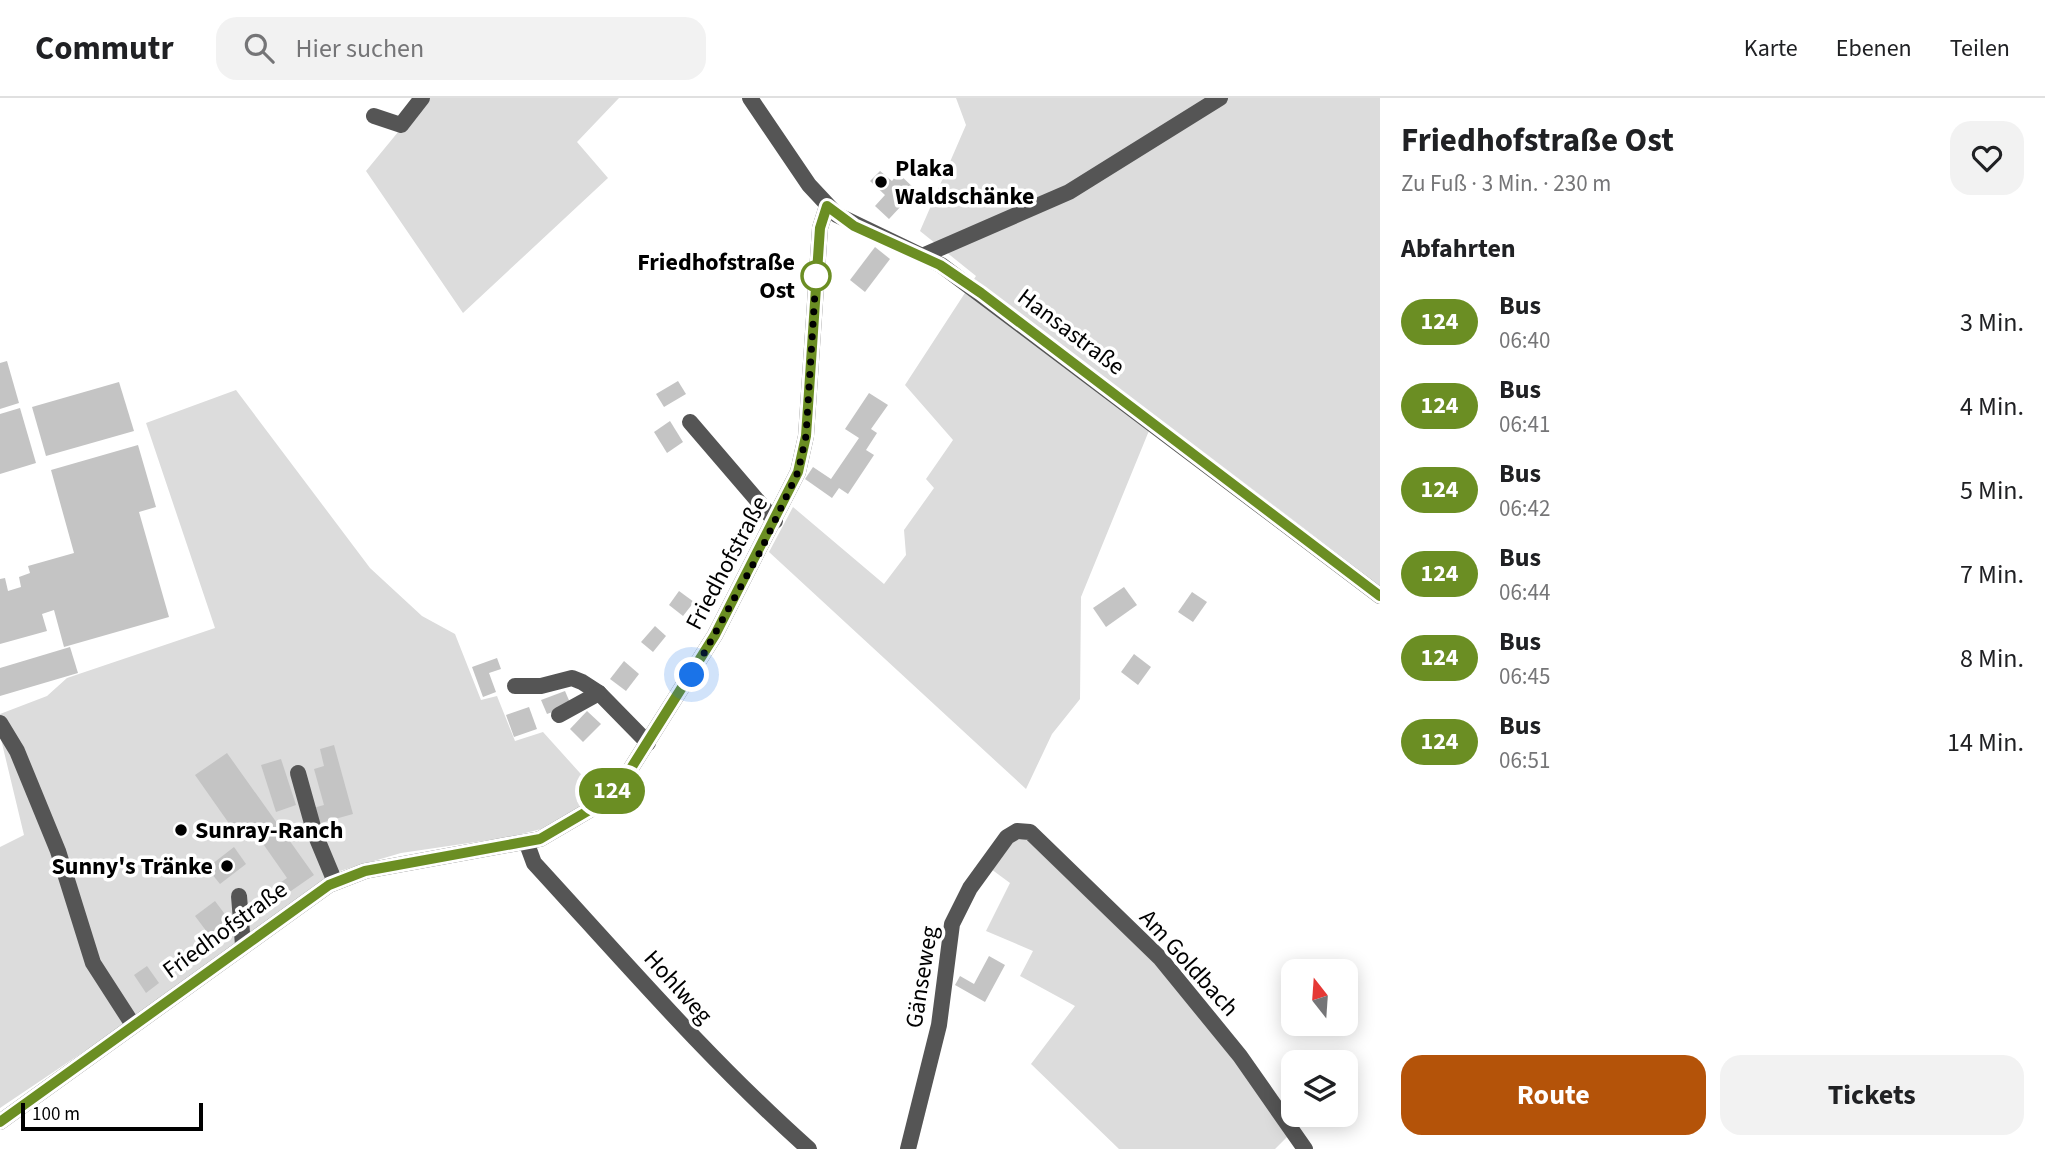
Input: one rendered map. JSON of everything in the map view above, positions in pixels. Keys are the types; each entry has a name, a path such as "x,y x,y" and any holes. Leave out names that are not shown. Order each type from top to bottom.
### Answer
{"street":[{"path":"374,116 401,125 422,98"},
{"name":"Hansastraße","path":"750,98 827,206 854,226 922,256 1010,314 1380,596"},
{"path":"922,256 1069,192 1220,98"},
{"name":"Friedhofstraße","path":"0,1122 243,945 335,882 365,871 397,864 527,844 557,832 598,805 628,773 715,635 791,490 804,452 820,228 827,206"},
{"path":"690,422 775,521"},
{"path":"515,686 541,686 572,678 599,693 648,743"},
{"path":"559,715 599,693"},
{"path":"0,723 17,751 58,851 93,963 134,1025"},
{"path":"298,773 315,834 335,882"},
{"name":"Gänseweg","path":"908,1149 939,1025 951,924 970,888 1007,837 1017,831"},
{"name":"Am Goldbach","path":"1017,831 1030,832 1160,958 1240,1056 1305,1149"},
{"name":"Hohlweg","path":"527,844 534,863 698,1043 755,1101 809,1149"},
{"path":"239,896 243,945"}],"shaded area":[{"path":"426,98 619,98 577,142 608,178 463,313 366,171"},
{"path":"956,98 1380,98 1380,587 1155,416 1081,597 1080,699 1052,734 1026,789 769,552 793,507 884,584 906,555 904,530 934,488 926,479 953,440 905,385 976,276 920,231 966,125"},
{"path":"236,390 370,568 422,616 455,634 481,700 497,696 515,741 543,732 598,793 578,811 541,829 510,837 401,853 333,873 116,1030 0,1108 0,847 24,835 0,735 0,714 47,696 67,678 215,628 146,423"},
{"path":"1026,839 1179,987 1238,1059 1281,1127 1289,1135 1275,1149 1119,1149 1031,1064 1075,1006 1020,976 1033,951 986,931 1010,883 991,869 1012,840"}],"building":[{"path":"880,171 892,181 898,173 916,190 889,219 875,206 885,195 870,181"},
{"path":"875,247 890,259 865,292 850,280"},
{"path":"7,361 19,403 0,409 0,363"},
{"path":"678,381 686,394 664,407 656,394"},
{"path":"119,382 134,431 46,456 32,407"},
{"path":"869,393 888,405 871,429 877,433 866,450 874,455 848,494 839,488 832,498 805,479 813,467 831,479 859,438 845,429"},
{"path":"20,408 36,463 0,474 0,414"},
{"path":"670,421 683,442 667,453 654,432"},
{"path":"138,445 156,507 139,512 169,617 64,647 54,610 42,614 47,631 0,644 0,579 5,578 8,591 21,587 19,577 30,573 28,566 74,553 51,470"},
{"path":"1124,587 1137,605 1106,627 1093,608"},
{"path":"679,591 694,602 683,616 669,605"},
{"path":"1192,592 1207,602 1193,622 1178,612"},
{"path":"655,626 666,636 653,652 641,642"},
{"path":"70,647 78,673 0,696 0,668"},
{"path":"1134,654 1151,667 1138,685 1121,672"},
{"path":"497,658 501,669 489,673 496,692 483,697 472,667"},
{"path":"624,661 639,674 626,691 610,679"},
{"path":"565,691 571,705 547,714 541,700"},
{"path":"529,707 537,729 514,737 506,715"},
{"path":"587,711 601,724 583,742 570,729"},
{"path":"334,745 353,814 317,824 313,808 324,805 314,769 324,766 320,749"},
{"path":"227,753 314,875 278,900 271,889 287,878 259,838 253,842 243,827 235,832 195,775"},
{"path":"281,759 296,805 276,812 261,765"},
{"name":"Sunny's Tränke","path":"234,847 246,864 220,884 207,868"},
{"path":"215,901 236,929 216,944 195,916"},
{"path":"989,956 1005,965 985,1002 955,985 960,976 974,984"},
{"path":"147,966 159,983 146,993 134,975"}],"bus line":[{"name":"124","path":"0,1122 329,885 365,871 527,844 571,824 613,791 671,710 715,635 761,550 798,472 806,436 820,228 827,206 854,226 940,265 981,293 1380,596"}],"place":[{"name":"Plaka Waldschänke","path":"881,182"},
{"name":"Friedhofstraße Ost","path":"816,276"},
{"name":"Sunray-Ranch","path":"181,830"},
{"name":"Sunny's Tränke","path":"227,866"}],"route":[{"path":"692,675 761,550 798,472 806,436 816,276"}]}
